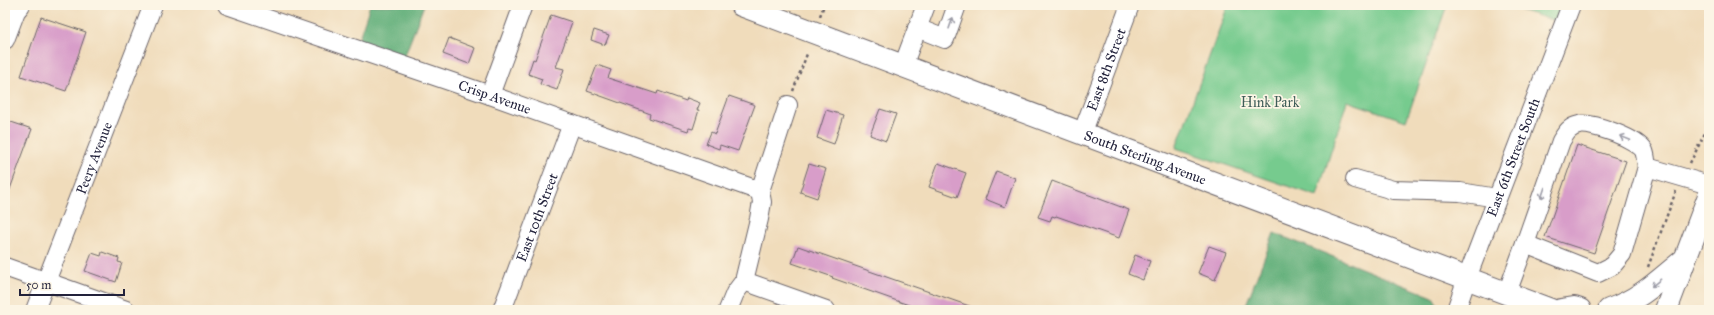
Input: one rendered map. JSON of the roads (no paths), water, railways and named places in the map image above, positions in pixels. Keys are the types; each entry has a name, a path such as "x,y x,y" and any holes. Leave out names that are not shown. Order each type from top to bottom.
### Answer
{"main road":[{"name":"South Sterling Avenue","path":"741,5 1550,310"},
{"path":"1666,310 1709,196"},
{"path":"1609,310 1628,303 1686,259"},
{"path":"1675,287 1683,310"},
{"path":"1561,310 1574,308 1580,310"}],"street":[{"path":"5,40 16,11 21,5"},
{"name":"Peery Avenue","path":"35,310 152,5"},
{"name":"Crisp Avenue","path":"227,5 490,95 760,192"},
{"path":"490,95 523,5"},
{"path":"903,66 926,5"},
{"path":"917,28 945,39 957,5"},
{"name":"East 8th Street","path":"1082,134 1130,5"},
{"name":"East 6th Street South","path":"1456,310 1571,5"},
{"path":"728,310 735,293 744,281 759,219 762,202 760,192 788,105"},
{"name":"East 10th Street","path":"502,310 572,124"},
{"path":"1507,293 1561,141 1568,129 1579,124 1594,125 1632,140 1644,150 1647,167 1622,254 1612,266 1598,273 1525,244"},
{"path":"1647,167 1709,185"},
{"path":"1355,179 1393,190 1460,192 1498,198"},
{"path":"5,267 126,310"},
{"path":"744,281 826,310"}],"park label":[{"name":"Hink Park","path":"1270,102"}]}
